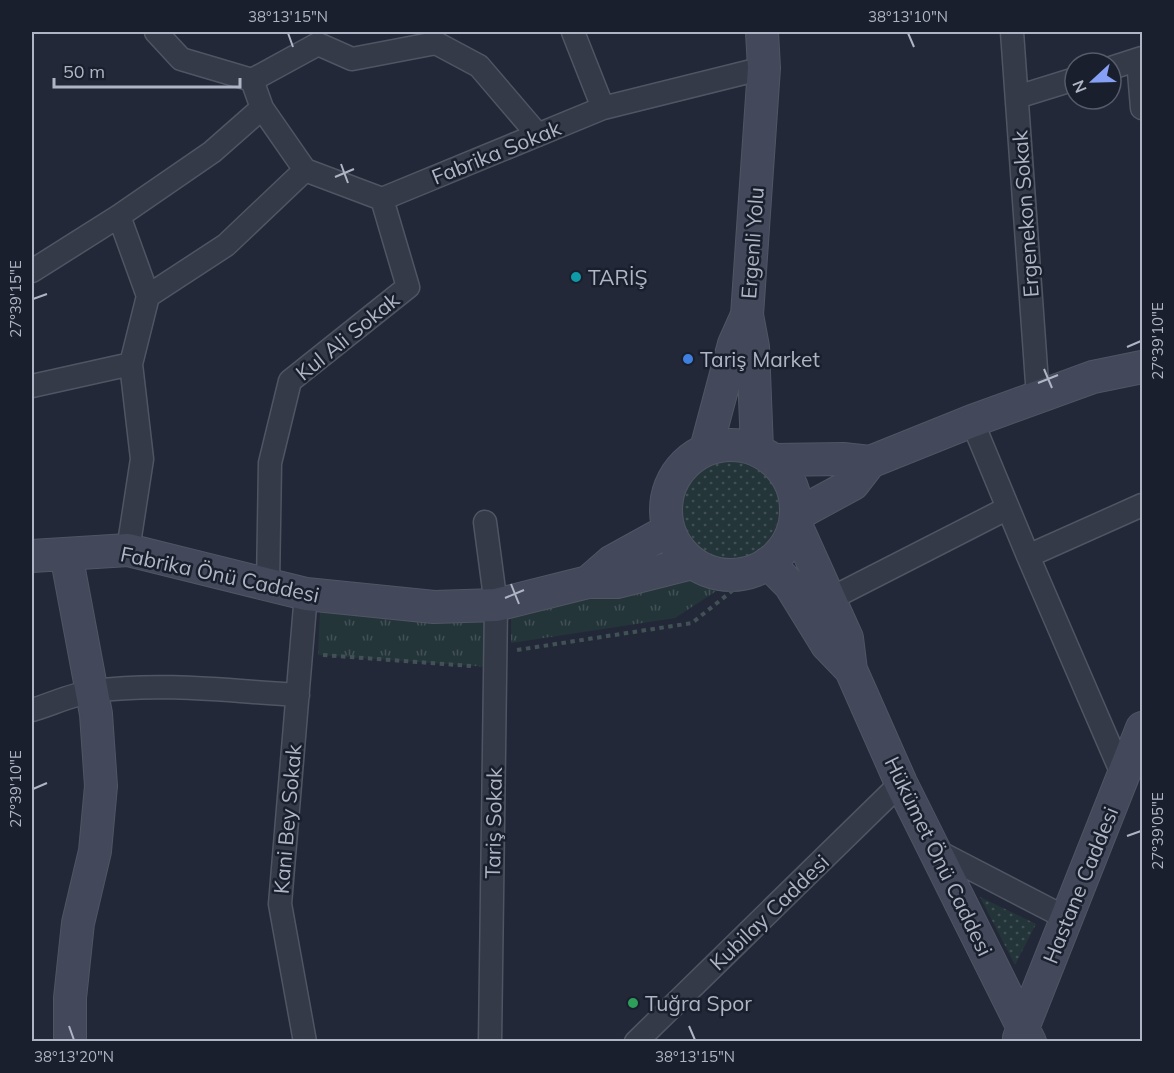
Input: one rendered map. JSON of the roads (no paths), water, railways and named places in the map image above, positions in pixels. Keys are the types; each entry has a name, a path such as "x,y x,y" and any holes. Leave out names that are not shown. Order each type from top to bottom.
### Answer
{"street":[{"path":"156,32 181,59 252,80 317,38 352,59 436,43 479,66 538,135"},
{"path":"573,32 603,108"},
{"name":"Ergenli Yolu","path":"706,449 734,344 747,315 764,68 762,32"},
{"name":"Ergenekon Sokak","path":"1012,32 1038,397"},
{"path":"1123,64 1140,59 1143,108"},
{"name":"Fabrika Sokak","path":"382,199 603,108 764,68"},
{"path":"252,80 262,108 305,170 382,199"},
{"path":"1017,97 1063,83"},
{"path":"32,272 212,152 262,108"},
{"path":"148,296 226,245 305,170"},
{"name":"Kul Ali Sokak","path":"268,585 270,463 290,381 408,286 382,199"},
{"path":"119,216 148,296 131,364 142,459 128,550"},
{"path":"747,315 753,347 765,454 786,475 794,493 796,520"},
{"path":"32,386 131,364"},
{"path":"870,462 852,484 796,520 778,555 764,565 741,574 721,574 692,563 677,548 669,530 666,518 667,497 674,477 687,460 706,449 722,444 740,445 765,454 870,462 972,421 1093,377 1143,367"},
{"path":"972,421 1123,776"},
{"path":"1028,556 1143,506"},
{"path":"830,599 1008,508"},
{"name":"Hükümet Önü Caddesi","path":"796,520 847,638 851,670 901,783 1024,1037"},
{"name":"Tariş Sokak","path":"485,522 496,605 490,1041"},
{"name":"Fabrika Önü Caddesi","path":"588,582 611,562 669,530"},
{"name":"Fabrika Önü Caddesi","path":"32,556 128,550 306,594 434,607 496,605 588,582 617,582 692,563"},
{"path":"66,554 96,714 101,786 95,851 78,922 70,998 70,1041"},
{"name":"Hükümet Önü Caddesi","path":"764,565 790,585 827,645 851,670"},
{"name":"Kani Bey Sokak","path":"305,1041 280,904 306,594"},
{"path":"32,710 92,692 175,688 298,695"},
{"name":"Hastane Caddesi","path":"1024,1037 1066,918 1143,728"},
{"name":"Kubilay Caddesi","path":"636,1041 901,783"},
{"path":"935,850 1066,918"}],"place":[{"name":"TARİŞ","path":"576,277"},
{"name":"Tariş Market","path":"688,359"},
{"name":"Tuğra Spor","path":"633,1003"}]}
